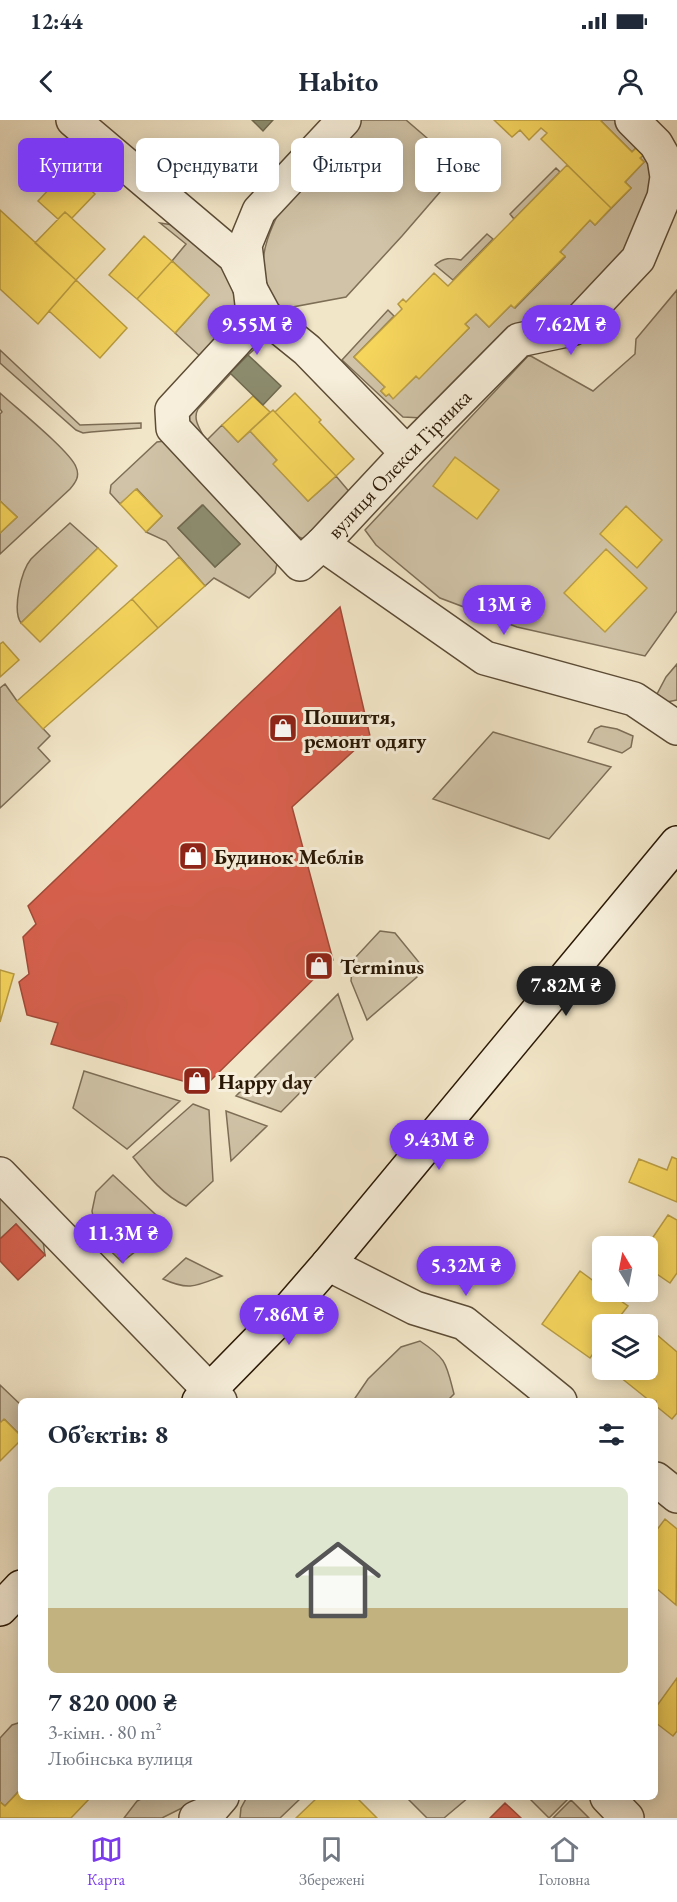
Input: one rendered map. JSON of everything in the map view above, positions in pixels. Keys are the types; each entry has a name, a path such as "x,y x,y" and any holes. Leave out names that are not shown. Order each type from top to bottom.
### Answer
{"street":[{"path":"73,120 235,256 265,316 307,350 407,453"},
{"path":"322,544 300,564 173,428 172,410 254,321 245,245 259,211 344,120"},
{"name":"вулиця Олекси Гірника","path":"632,120 656,144 664,158 667,177 664,197 638,259 572,329 519,340 407,453 322,544 485,658 634,699 677,728"},
{"path":"0,1174 210,1397 328,1264 677,843"},
{"path":"328,1264 414,1308 464,1323 556,1398"},
{"path":"658,1481 677,1496"},
{"path":"0,1609 18,1590"},
{"path":"196,1818 208,1813 219,1800"},
{"path":"610,1800 627,1818"}],"shaded area":[{"path":"361,120 406,120 427,138 415,138 415,192 440,192 346,297 271,311 264,278 264,256 277,216 296,192 403,192 403,138 345,138"},
{"path":"600,120 620,120 651,149 654,197 624,253 571,307 423,418 403,417 342,360 388,310 394,316 354,357 385,387 381,391 393,398 416,376 419,378 469,328 465,324 476,314 489,327 511,305 515,308 565,257 560,252 590,220 595,225 631,188 625,182 644,162 640,158 646,152 639,145 632,152"},
{"path":"556,168 560,172 514,219 510,214"},
{"path":"160,223 173,225 235,274 246,309 204,360 175,333 209,295 172,261 186,244"},
{"path":"487,234 493,239 453,280 435,265 448,259 461,260"},
{"path":"677,290 677,611 645,656 517,627 440,598 376,545 365,530 529,355 593,391 635,354 636,339"},
{"path":"265,332 270,335 248,355 198,409 196,417 206,441 222,425 238,442 250,431 277,460 274,464 308,501 336,476 352,495 306,540 299,537 187,423 186,412"},
{"path":"0,350 80,425 141,423 141,428 83,433 76,430 0,363"},
{"path":"0,393 64,451 72,460 78,473 70,489 0,554 0,533 17,517 0,501 0,414 2,412"},
{"path":"165,441 278,559 275,573 249,598 214,578 205,586 166,541 146,532 162,516 137,489 120,504 110,493 111,485 157,442","holes":["202,505 240,544 215,567 178,528"]},
{"path":"70,523 98,548 21,623 17,609 21,581 27,565"},
{"path":"677,664 677,700 667,702 657,694 666,677"},
{"path":"5,684 17,701 50,736 38,748 50,761 0,808 0,688"},
{"path":"601,726 617,729 633,736 631,747 622,753 588,742 595,729"},
{"path":"493,732 611,767 549,839 433,799"},
{"path":"380,931 395,933 422,966 417,977 367,1020 351,981 353,960"},
{"path":"338,994 353,1039 281,1112 236,1096"},
{"path":"84,1071 180,1101 127,1149 73,1108"},
{"path":"193,1104 209,1110 213,1181 186,1206 164,1191 133,1157"},
{"path":"226,1111 267,1126 231,1161"},
{"path":"113,1175 168,1226 122,1262 97,1238 92,1211 96,1192"},
{"path":"0,1195 43,1241 45,1255 16,1224 0,1239"},
{"path":"186,1258 222,1276 192,1286 180,1285 163,1279"},
{"path":"420,1341 436,1353 447,1368 454,1394 450,1398 355,1398 368,1379 401,1347"},
{"path":"0,1385 18,1402 18,1433 5,1420 0,1423"},
{"path":"18,1723 18,1792 5,1806 0,1802 0,1738 12,1725"},
{"path":"198,1800 162,1818 124,1818 137,1801"},
{"path":"245,1800 299,1800 280,1818 240,1818 241,1808"},
{"path":"409,1800 465,1800 444,1818 427,1818"},
{"path":"531,1800 567,1800 549,1818"},
{"path":"571,1800 589,1818 553,1818"}],"building: Житло":[{"path":"494,120 600,120 632,152 639,145 647,152 640,158 644,162 625,182 631,188 611,208 541,139 547,133 541,128 529,140 520,130 512,137"},
{"path":"567,165 611,208 595,225 590,220 560,252 565,256 514,308 511,305 489,327 476,314 465,324 469,328 419,379 416,376 393,399 389,394 386,396 381,391 385,387 354,357 402,309 398,304 403,299 406,302 434,273 448,286"},
{"path":"46,192 93,192 95,194 72,218 65,212 58,219 38,201"},
{"path":"0,210 76,280 38,324 0,289"},
{"path":"65,212 105,249 76,280 35,243"},
{"path":"144,236 172,261 137,299 109,275"},
{"path":"172,261 209,295 175,333 137,299"},
{"path":"76,280 127,328 100,358 49,311"},
{"path":"295,393 354,459 336,476 275,412"},
{"path":"253,396 270,412 238,442 222,425"},
{"path":"273,410 336,476 308,501 273,464 277,460 250,431"},
{"path":"455,457 499,490 477,519 433,486"},
{"path":"136,489 162,516 146,532 120,504"},
{"path":"0,501 17,517 0,533"},
{"path":"626,506 662,540 637,568 600,534"},
{"path":"98,548 117,566 40,642 21,623"},
{"path":"606,549 647,588 605,632 564,593"},
{"path":"179,557 205,586 158,628 132,599"},
{"path":"132,599 158,628 43,729 17,701"},
{"path":"3,642 19,660 0,677 0,644"},
{"path":"0,970 14,974 0,1022"},
{"path":"672,1157 677,1159 677,1202 629,1182 639,1159 667,1170"},
{"path":"668,1215 677,1220 677,1273 670,1283 658,1275 658,1236 654,1236"},
{"path":"580,1271 592,1280 592,1302 622,1302 628,1306 622,1314 592,1314 592,1355 590,1358 542,1324"},
{"path":"658,1336 677,1352 677,1413 672,1419 658,1408 658,1398 646,1398 624,1380 658,1380"},
{"path":"4,1419 18,1433 18,1443 0,1461 0,1423"},
{"path":"665,1519 677,1529 676,1605 658,1590 658,1528"},
{"path":"677,1678 677,1731 673,1736 658,1725 658,1704"},
{"path":"18,1792 18,1800 88,1800 71,1818 0,1818 0,1802 5,1806"},
{"path":"315,1800 359,1800 377,1818 296,1818"}],"building: Торгівля":[{"name":"Будинок Меблів","path":"340,607 370,736 292,807 333,960 204,1087 51,1044 58,1023 27,1015 19,982 29,974 23,937 36,924 28,906"},
{"path":"16,1224 45,1255 18,1280 0,1261 0,1239"},
{"path":"505,1803 521,1818 490,1818"}],"building: Промзона":[{"path":"252,120 273,120 263,131"},
{"path":"248,355 281,386 263,405 230,373"},
{"path":"203,505 240,544 215,567 178,528"}],"place":[{"name":"Пошиття, ремонт одягу","path":"283,728"},
{"name":"Будинок Меблів","path":"193,856"},
{"name":"Terminus","path":"319,966"},
{"name":"Happy day","path":"197,1081"}]}
